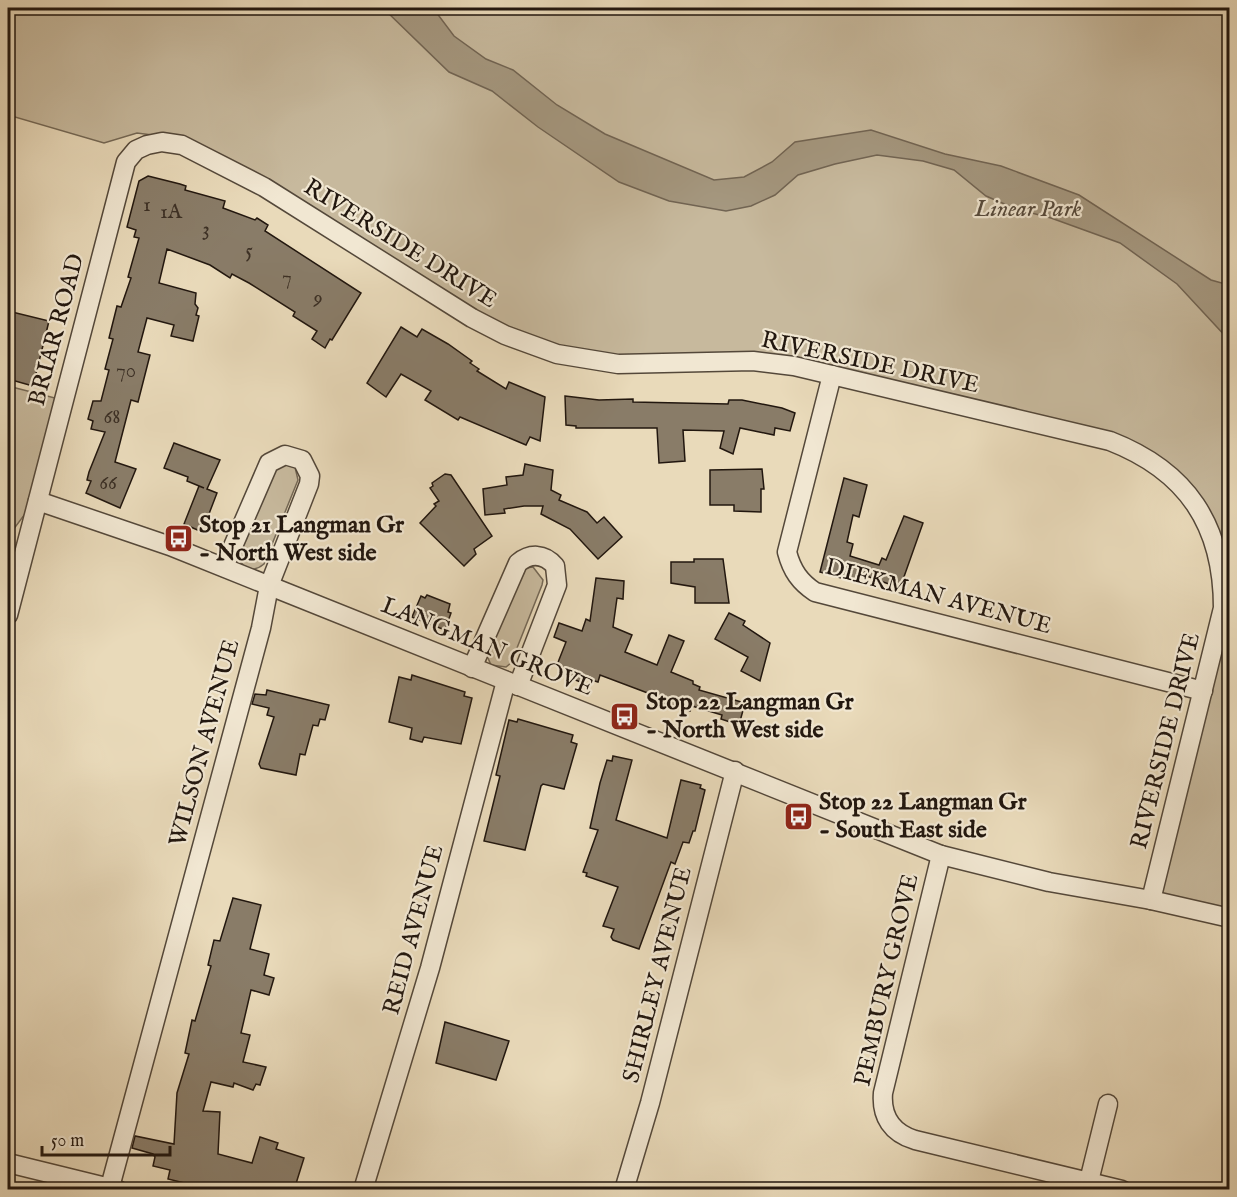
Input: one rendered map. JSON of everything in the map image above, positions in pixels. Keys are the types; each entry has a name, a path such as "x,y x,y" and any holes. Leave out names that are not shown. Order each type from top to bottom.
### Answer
{"street":[{"name":"RIVERSIDE DRIVE","path":"126,162 136,150 147,145 162,142 182,145 264,187 472,318 505,335 557,354 618,364 753,361 832,375 1110,441 1138,452 1166,471 1187,492 1206,520 1219,555 1223,580 1222,608 1151,900"},
{"name":"BRIAR ROAD","path":"8,611 126,162"},
{"name":"DIEKMAN AVENUE","path":"832,375 788,552 795,574 805,585 815,592 1203,691"},
{"name":"WILSON AVENUE","path":"114,1188 258,639 269,586 309,484 306,465 296,456 285,455 269,463 224,567"},
{"name":"LANGMAN GROVE","path":"38,501 224,567 942,855 1049,882 1151,900 1230,918"},
{"name":"REID AVENUE","path":"363,1190 512,684 557,585 555,566 545,557 533,555 518,563 472,668"},
{"name":"SHIRLEY AVENUE","path":"624,1190 650,1103 735,771"},
{"name":"PEMBURY GROVE","path":"942,855 883,1093 882,1105 886,1119 904,1137 1122,1190"},
{"path":"1089,1181 1108,1104"},
{"path":"8,1163 114,1188"}],"green space":[{"name":"Linear Park","path":"8,8 1197,8 1229,13 1229,918 1151,900 1223,608 1219,555 1158,461 812,364 598,357 523,338 175,138 137,133 104,143 8,115"},
{"path":"8,386 55,398 28,510 10,534 8,531"},
{"path":"281,462 295,467 298,480 264,564 255,569 247,568 241,562 238,553 273,466"},
{"path":"533,567 543,580 542,585 511,663 506,667 491,665 485,651 525,568"}],"shaded area":[{"path":"383,8 433,8 454,36 486,59 513,70 557,105 605,134 714,180 744,177 772,162 795,142 871,130 945,154 1001,166 1079,195 1211,280 1229,285 1229,340 1177,284 1120,243 1051,218 1016,209 986,196 954,170 923,161 877,155 835,164 798,175 775,195 751,206 726,211 669,201 619,182 538,127 492,91 449,72"}],"building":[{"path":"148,176 180,184 186,186 185,190 225,201 223,208 255,220 257,218 268,225 265,231 361,293 325,348 312,339 317,331 293,316 295,312 249,283 232,274 230,278 210,265 167,249 159,283 196,293 195,304 198,308 196,315 199,316 193,341 171,336 174,325 147,318 138,352 150,355 138,402 131,400 115,462 136,469 120,508 86,493 91,481 87,480 89,472 105,432 91,429 93,421 88,419 93,401 101,401 109,370 105,369 113,339 109,338 117,306 121,307 131,278 128,277 139,238 134,237 136,230 127,227 139,181"},
{"path":"8,311 49,321 33,386 8,379"},
{"path":"401,327 417,337 422,329 448,344 472,361 470,363 479,369 477,371 506,389 509,382 545,397 540,441 530,437 526,445 460,417 458,420 425,400 431,391 401,374 386,397 367,383"},
{"path":"565,396 599,400 633,399 633,402 728,404 729,400 742,400 795,413 790,431 775,428 774,435 740,428 733,454 720,448 724,431 683,430 685,461 659,463 657,428 576,428 576,426 566,425"},
{"path":"174,443 220,460 207,489 217,493 202,532 184,524 199,486 204,488 187,481 188,477 164,468"},
{"path":"525,464 553,470 551,490 561,495 559,500 587,512 597,523 604,517 622,537 598,559 570,529 541,514 543,506 504,509 505,513 485,515 483,489 507,485 506,477 523,475"},
{"path":"762,469 764,489 761,489 761,512 734,511 734,505 710,505 710,470"},
{"path":"445,474 451,475 492,536 474,549 476,554 464,566 420,523 436,506 434,504 439,501 430,488 433,486 432,483"},
{"path":"844,478 867,485 859,517 853,515 847,542 853,544 850,556 879,565 882,558 886,560 904,516 923,523 900,588 861,574 859,583 820,572"},
{"path":"694,559 723,559 729,603 695,603 695,587 671,583 671,562 694,562"},
{"path":"596,578 624,581 623,599 617,598 613,627 632,635 625,652 657,665 669,635 684,641 671,672 693,681 693,684 700,687 699,690 745,703 739,725 721,719 722,715 692,706 690,711 684,709 683,711 662,702 663,700 653,695 600,675 598,682 585,678 583,683 568,677 570,672 557,665 566,642 554,637 559,623 582,631 586,619 590,621"},
{"path":"427,595 450,604 448,612 451,613 445,630 412,617 421,596 425,598"},
{"path":"729,613 745,621 743,625 770,643 760,681 741,671 748,657 715,639"},
{"path":"412,675 465,692 464,696 472,698 461,744 424,737 422,742 410,739 412,728 389,722 399,677 411,680"},
{"path":"267,690 329,705 325,720 320,719 318,726 313,725 305,755 300,754 296,775 261,768 259,764 274,717 267,715 269,708 252,704 255,694 266,695"},
{"path":"518,719 573,735 571,742 577,744 564,789 543,784 541,786 525,850 484,841 500,776 496,775 509,720 517,722"},
{"path":"613,756 632,760 616,820 667,838 681,780 701,785 700,788 705,790 695,831 689,843 683,842 675,864 671,862 639,949 613,940 611,937 614,929 603,926 618,887 586,876 587,873 583,872 598,830 590,828 600,783 607,760 612,761"},
{"path":"233,898 261,905 250,949 269,954 264,975 274,978 269,995 251,990 241,1033 250,1035 243,1062 266,1067 260,1085 256,1084 253,1090 234,1083 233,1087 211,1082 203,1111 220,1112 218,1154 252,1163 260,1137 278,1143 276,1149 304,1158 294,1190 213,1190 168,1179 170,1170 153,1166 155,1157 153,1154 132,1148 135,1136 174,1144 177,1093 189,1054 185,1053 192,1020 195,1021 211,966 208,965 214,940 220,941"},
{"path":"445,1022 509,1041 496,1080 436,1063"}],"place":[{"name":"Stop 21 Langman Gr - North West side","path":"178,539"},
{"name":"Stop 22 Langman Gr - North West side","path":"625,716"},
{"name":"Stop 22 Langman Gr - South East side","path":"798,816"}]}
